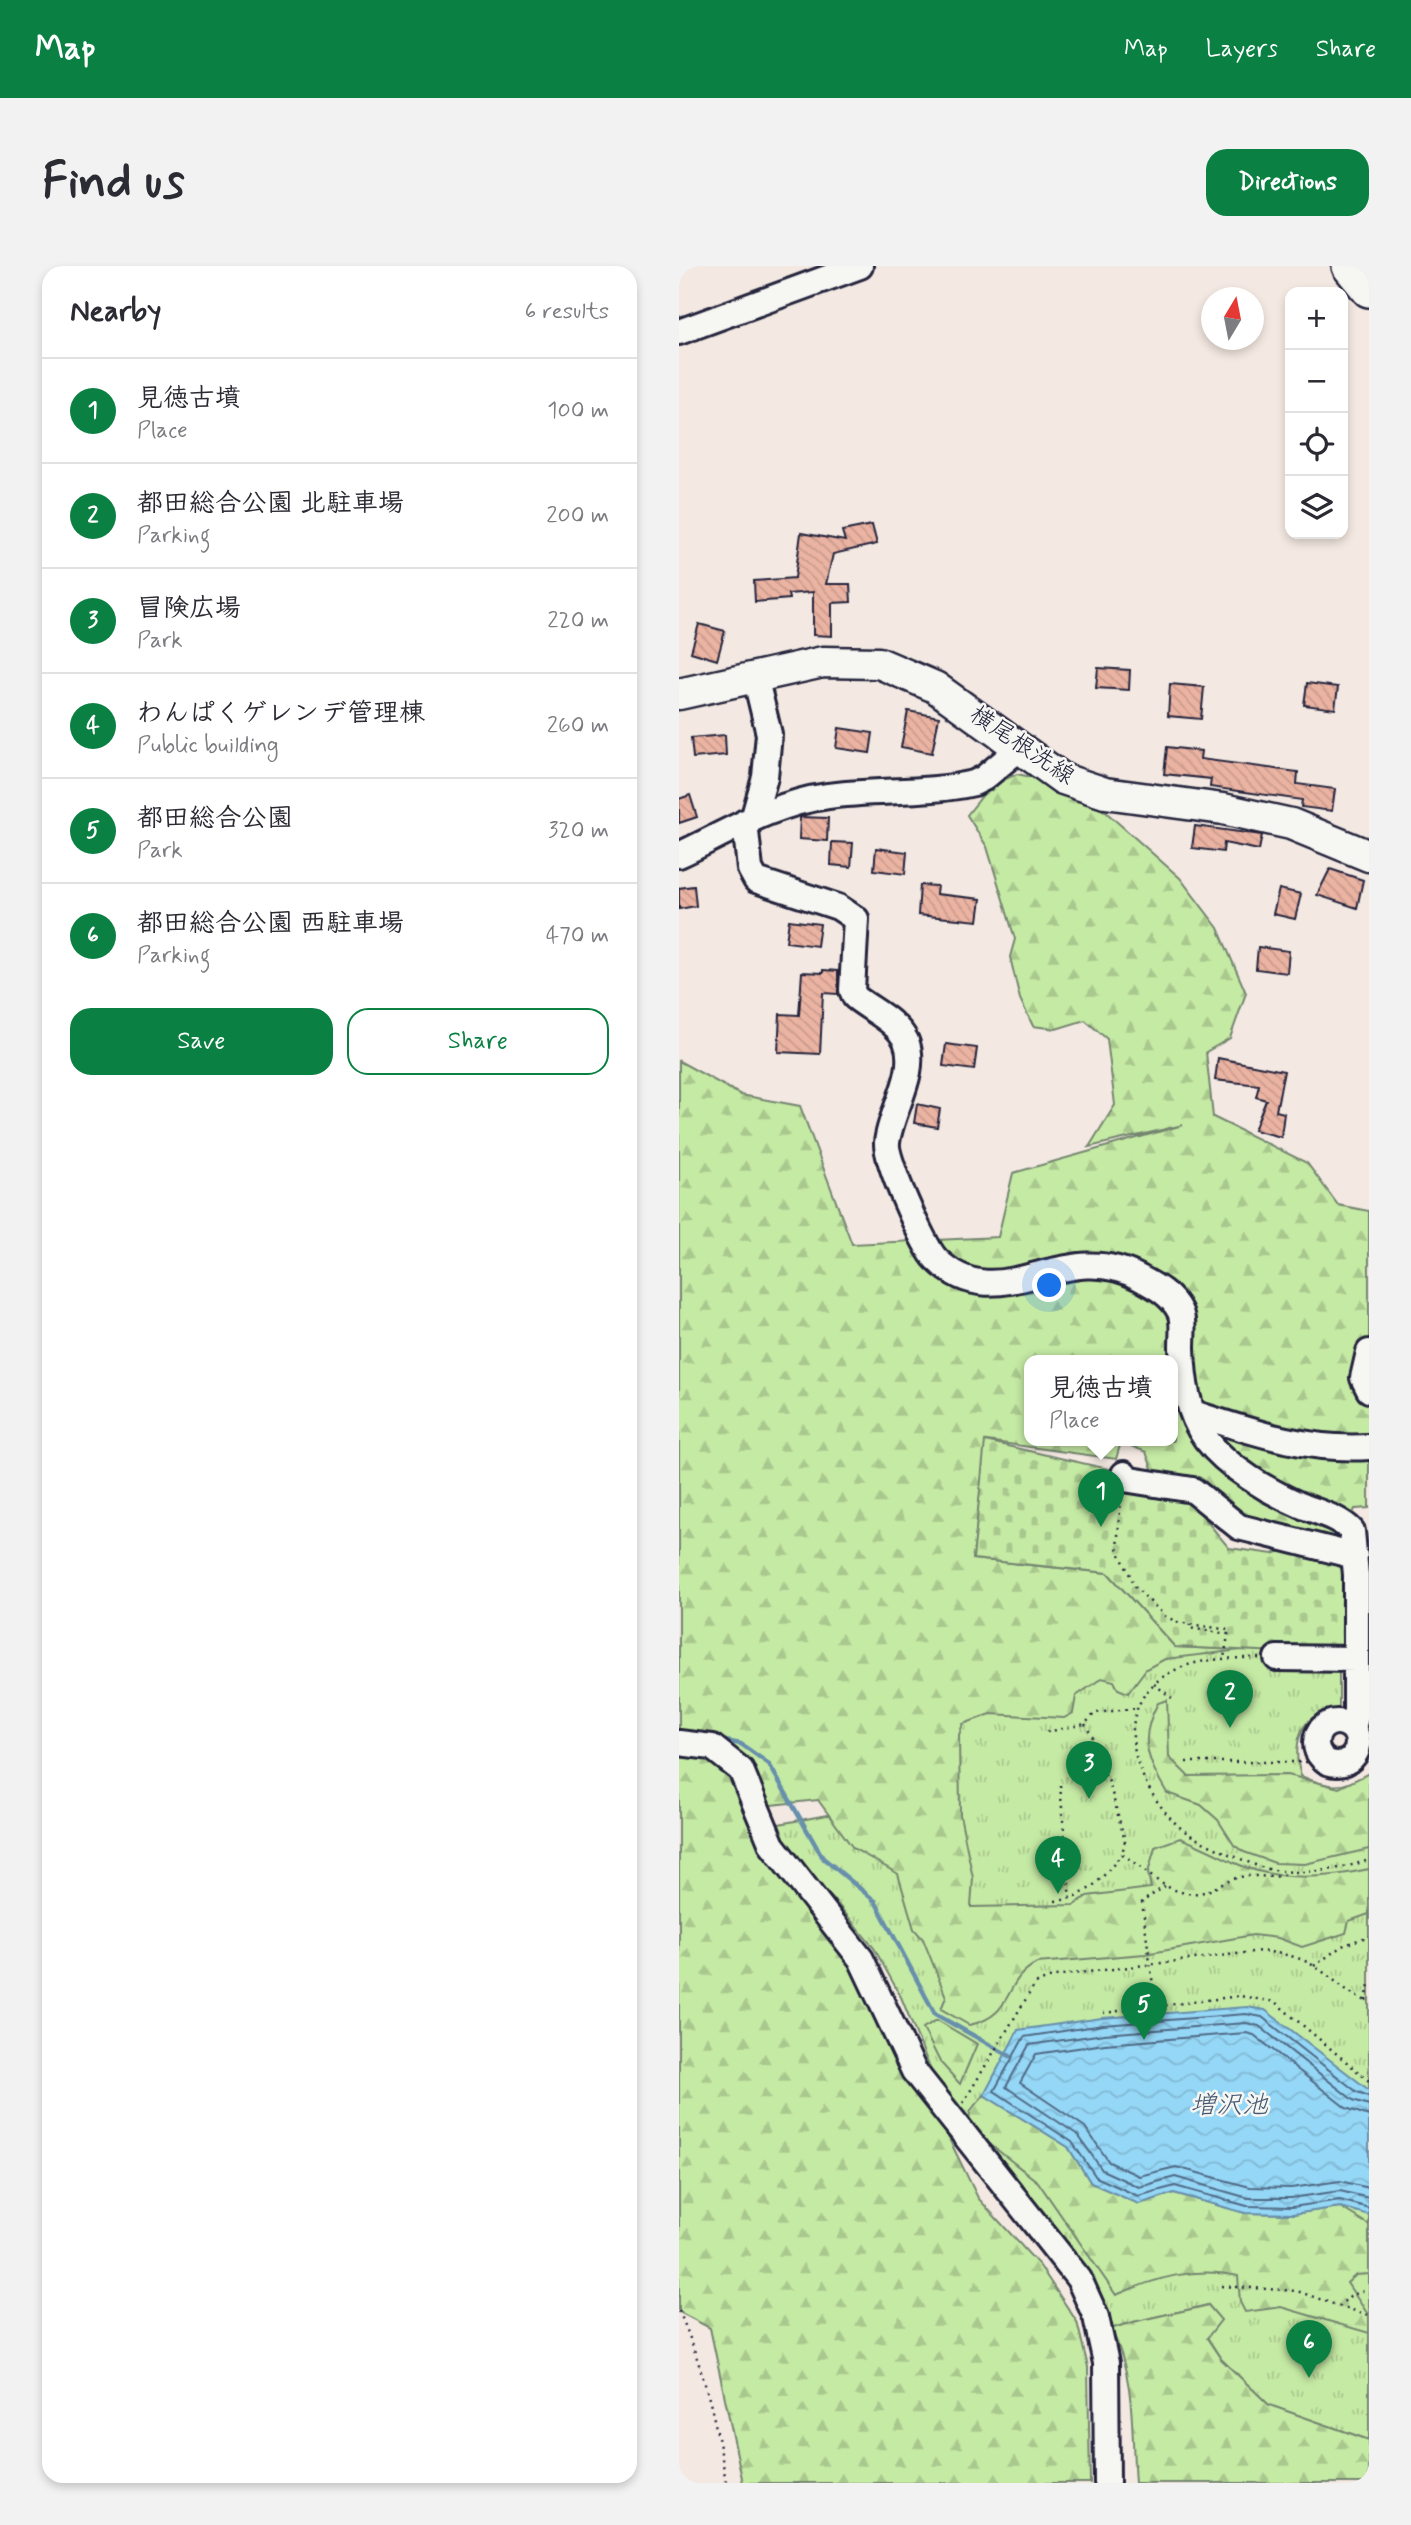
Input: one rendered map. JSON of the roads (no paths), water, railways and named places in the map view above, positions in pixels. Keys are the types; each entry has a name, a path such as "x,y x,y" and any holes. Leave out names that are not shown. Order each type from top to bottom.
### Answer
{"highway":[{"path":"1350,266 1369,289"}],"main road":[{"name":"横尾根洗線","path":"679,694 823,662 879,663 935,687 1063,779 1105,793 1223,809 1291,824 1369,856"}],"street":[{"path":"679,332 860,266"},
{"path":"755,676 769,734 765,777 750,819 750,869 756,880 838,907 856,919 852,990 855,996 902,1033 910,1054 887,1152 908,1204 935,1258 978,1284 1008,1283 1060,1267 1088,1264 1115,1266 1156,1287 1172,1299 1181,1314 1182,1374 1193,1413 1206,1439 1231,1462 1267,1488 1347,1526 1355,1538 1360,1739"},
{"path":"679,855 750,819 828,796 974,783 1020,748"},
{"path":"1369,1352 1363,1378 1369,1390"},
{"path":"1193,1413 1285,1443 1323,1448 1369,1447"},
{"path":"1124,1476 1192,1490 1239,1527 1355,1556"},
{"path":"1280,1662 1356,1659"},
{"path":"679,1743 712,1747 741,1770 772,1845 861,1959 914,2071 1079,2279 1096,2318 1106,2363 1107,2483"}],"water":[{"name":"増沢池","path":"1247,2007 1265,2010 1369,2090 1369,2215 1340,2207 1293,2214 1245,2213 1174,2193 1139,2204 1091,2183 1068,2147 984,2095 1018,2030 1102,2018"}],"waterway":[{"path":"720,1740 741,1744 769,1764 823,1858 875,1901 935,2014 1010,2056"}],"place":[{"name":"見徳古墳","path":"1101,1527"},
{"name":"都田総合公園 北駐車場","path":"1230,1728"},
{"name":"冒険広場","path":"1089,1799"},
{"name":"わんぱくゲレンデ管理棟","path":"1058,1894"},
{"name":"都田総合公園","path":"1144,2040"},
{"name":"都田総合公園 西駐車場","path":"1309,2378"}]}
